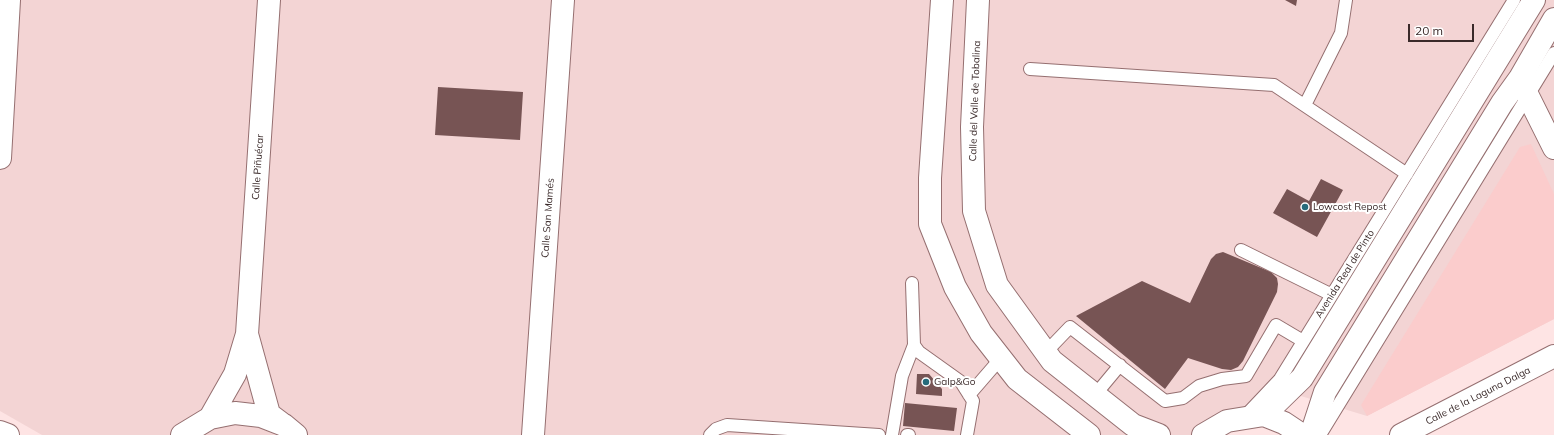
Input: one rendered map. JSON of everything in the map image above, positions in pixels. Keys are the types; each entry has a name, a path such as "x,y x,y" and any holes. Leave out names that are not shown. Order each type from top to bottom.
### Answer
{"main road":[{"path":"0,158 9,0"},
{"name":"Calle Piñuécar","path":"210,418 235,374 247,334 269,0"},
{"name":"Calle San Mamés","path":"533,435 563,0"},
{"path":"942,0 930,178 930,224 955,287 980,333 1017,379 1089,435"},
{"name":"Calle del Valle de Tobalina","path":"978,0 972,127 974,211 997,285 1052,361 1133,425 1159,435"},
{"name":"Avenida Real de Pinto","path":"1264,416 1302,378 1534,0"},
{"path":"1311,435 1325,392 1498,110 1520,78 1554,19"},
{"path":"1528,96 1554,148"},
{"name":"Calle Piñuécar","path":"247,334 269,414 290,430"},
{"name":"Calle de la Laguna Dalga","path":"1401,435 1554,356"},
{"path":"182,434 210,418 235,413 261,416 290,430"},
{"path":"1203,435 1227,421 1264,416 1284,423 1302,435"},
{"path":"0,432 8,435"}],"lane":[{"path":"1305,105 1341,33 1346,0"},
{"name":"Avenida Real de Pinto","path":"1243,418 1280,379 1514,0"},
{"path":"1320,435 1554,53"},
{"path":"1030,68 1274,85 1407,174"},
{"path":"1241,250 1332,295"},
{"path":"892,435 902,376 914,345 912,283"},
{"path":"1046,352 1070,327 1165,401 1183,398 1199,386 1222,379 1246,376 1276,325 1304,341"},
{"path":"914,345 919,352 961,382 973,401 967,435"},
{"path":"969,395 1001,358"},
{"path":"1095,395 1120,365"},
{"path":"710,435 716,429 727,425 879,435"}],"shaded area":[{"path":"0,0 1554,0 1554,319 1367,416 1281,390 1196,435 42,435 0,411"},
{"path":"1531,144 1554,194 1554,319 1367,416 1361,405 1520,147"}],"building":[{"path":"1285,0 1297,0 1296,6"},
{"path":"438,87 523,92 520,140 435,135"},
{"name":"Lowcost Repost","path":"1321,179 1343,190 1317,237 1273,213 1287,189 1309,201"},
{"path":"1223,252 1271,272 1277,278 1278,284 1277,292 1243,361 1238,367 1231,370 1222,369 1188,358 1165,389 1076,316 1142,281 1190,303 1211,259 1216,254"},
{"name":"Galp&Go","path":"917,374 929,374 942,389 942,396 916,394"},
{"name":"Galp&Go","path":"905,403 957,408 954,431 903,426"}],"place":[{"name":"Lowcost Repost","path":"1305,207"},
{"name":"Galp&Go","path":"926,382"}]}
